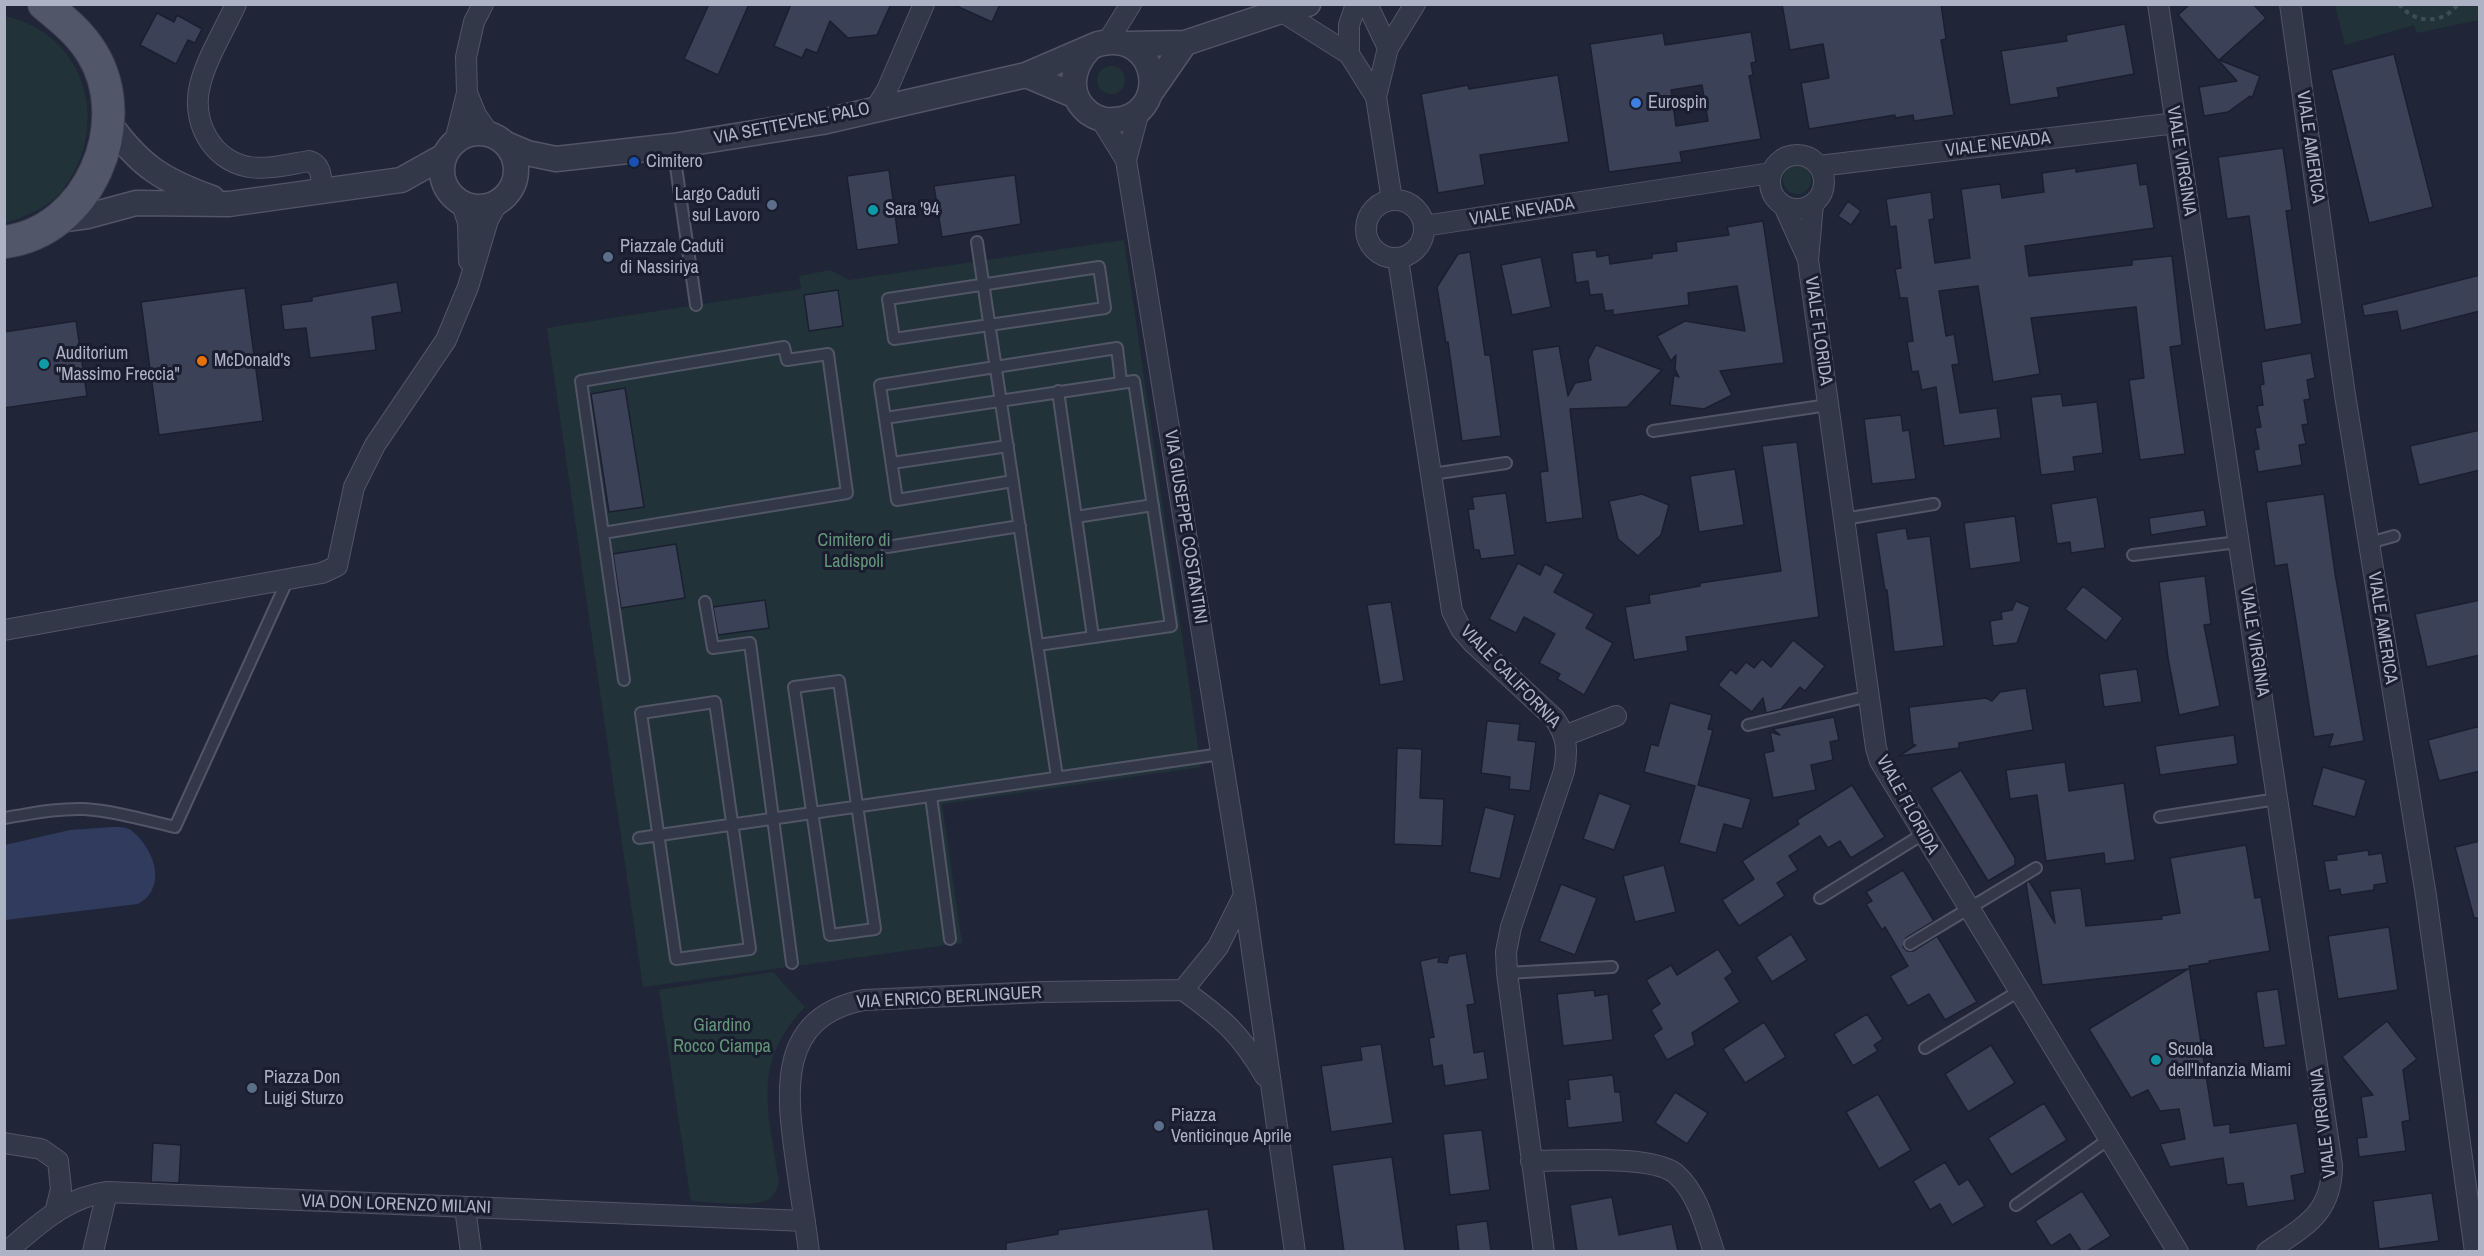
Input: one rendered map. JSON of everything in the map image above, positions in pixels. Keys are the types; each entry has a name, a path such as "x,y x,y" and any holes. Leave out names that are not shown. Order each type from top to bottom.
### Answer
{"main road":[{"path":"4,242 35,233 58,219 84,193 102,159 109,123 106,87 93,54 71,26 44,4"}],"street":[{"path":"236,4 200,84 198,111 202,129 218,152 243,165 264,167 315,162 323,190"},
{"path":"468,287 470,244 468,223 442,176 467,93 466,57 474,22 483,4"},
{"path":"876,108 924,4"},
{"path":"1108,45 1131,4"},
{"name":"VIA SETTEVENE PALO","path":"58,219 88,216 136,203 228,204 401,180 449,149 465,135 477,132 527,153 556,159 673,146 822,122 1026,75 1108,45 1185,43 1308,4"},
{"path":"1349,54 1349,25 1356,4"},
{"path":"1367,4 1389,48"},
{"path":"1376,97 1389,48 1415,4"},
{"name":"VIALE VIRGINIA","path":"2158,4 2332,1172 2330,1192 2320,1210 2307,1224 2267,1251"},
{"name":"VIALE AMERICA","path":"2290,4 2345,395 2426,896 2475,1251"},
{"path":"1281,11 1349,54 1376,97 1392,200"},
{"path":"1126,160 1145,101 1150,69 1137,50 1108,45 1080,58 1074,71 1073,84 1076,96 1090,114 1100,118 1120,120 1145,101 1185,43"},
{"path":"1026,75 1076,96"},
{"path":"467,93 476,115 515,161 515,180"},
{"path":"1100,118 1126,160"},
{"path":"109,123 130,151 162,177 228,204"},
{"name":"VIALE NEVADA","path":"1819,166 2176,123"},
{"path":"1795,154 1813,159 1819,166 1824,182 1820,197 1813,204 1803,208 1779,200 1770,182 1771,172 1778,162 1795,154"},
{"name":"VIA SETTEVENE PALO","path":"401,180 480,207 498,202 511,189 515,180 556,159"},
{"name":"VIA GIUSEPPE COSTANTINI","path":"1126,160 1244,895 1295,1251"},
{"name":"VIALE NEVADA","path":"1424,226 1726,181 1771,172"},
{"name":"VIALE NEVADA","path":"1726,181 1779,200"},
{"path":"1392,200 1410,204 1417,210 1424,226 1421,244 1407,256 1398,259 1389,258 1373,249 1366,232 1370,214 1375,207 1392,200"},
{"name":"VIALE FLORIDA","path":"1779,200 1808,260"},
{"path":"4,630 322,573 337,566 354,486 375,444 446,340 468,287 488,220 498,202"},
{"name":"VIALE FLORIDA","path":"1813,204 1808,260 1880,761 2178,1251"},
{"name":"VIALE CALIFORNIA","path":"1398,259 1449,599 1456,621 1473,643 1554,718 1564,736 1567,752 1564,771 1511,927 1506,952 1544,1251"},
{"path":"1564,736 1616,716"},
{"path":"1244,895 1218,947 1183,990 1221,1017 1247,1044 1271,1086"},
{"name":"VIA ENRICO BERLINGUER","path":"809,1251 793,1140 789,1082 798,1045 814,1022 824,1014 849,1003 864,1000 1042,992 1183,990"},
{"path":"4,1143 40,1149 58,1161 61,1189 55,1213"},
{"path":"1531,1161 1631,1161 1650,1163 1670,1170 1694,1197 1714,1251"},
{"path":"93,1251 107,1192"},
{"name":"VIA DON LORENZO MILANI","path":"6,1251 77,1199 107,1192 804,1221"},
{"path":"465,1208 471,1251"}],"lane":[{"path":"673,146 696,305"},
{"path":"977,242 1057,777"},
{"path":"1099,267 1105,308 894,339 888,299 984,284 1099,267"},
{"path":"603,533 848,493 828,354 786,360 784,347 581,381 624,680"},
{"path":"1014,481 897,500 880,385 996,365 1118,348 1122,381"},
{"path":"885,418 1134,381 1171,626 1038,645"},
{"path":"1058,391 1093,638"},
{"path":"1653,431 1828,405"},
{"path":"891,463 1008,446"},
{"path":"1432,474 1506,463"},
{"path":"1844,519 1934,504"},
{"path":"1076,518 1153,505"},
{"path":"886,547 1020,526"},
{"path":"2369,543 2394,536"},
{"path":"2133,555 2238,542"},
{"path":"4,818 83,809 126,815 176,827 288,579"},
{"path":"705,602 713,648 750,643 792,963"},
{"path":"839,681 857,806 875,929 830,935 794,687 839,681"},
{"path":"1748,725 1869,696"},
{"path":"715,702 732,824 750,949 676,959 641,713 715,702"},
{"path":"639,838 1221,754"},
{"path":"931,796 950,939"},
{"path":"2160,816 2277,799"},
{"path":"1820,898 1923,834"},
{"path":"1911,944 2036,868"},
{"path":"1507,972 1612,967"},
{"path":"1925,1048 2019,991"},
{"path":"2016,1204 2109,1138"}],"path":[{"path":"2399,4 2412,16 2433,20 2444,16 2458,4"}],"green space":[{"path":"2335,5 2479,5 2479,20 2417,33 2414,25 2345,45"},
{"path":"4,16 33,26 56,42 73,63 83,87 88,114 85,141 76,168 60,193 41,208 5,223"},
{"path":"1111,66 1121,70 1125,80 1121,90 1111,94 1101,90 1097,80 1101,70"},
{"path":"1797,166 1807,170 1811,180 1807,190 1797,194 1787,190 1783,180 1787,170"},
{"name":"Cimitero di Ladispoli","path":"1124,240 1201,767 942,804 962,943 643,987 547,328 801,289 799,276 830,270 849,280"},
{"name":"Giardino Rocco Ciampa","path":"773,972 805,1007 788,1028 776,1049 770,1069 768,1111 779,1182 772,1197 760,1202 730,1204 691,1201 659,990"}],"water":[{"path":"113,827 132,831 140,839 151,858 155,878 153,888 147,897 138,904 5,920 5,845 70,830"}],"building":[{"path":"709,4 749,4 718,75 684,59"},
{"path":"791,4 891,4 877,35 848,38 830,21 817,53 806,49 802,58 774,46"},
{"path":"952,4 1000,4 992,22"},
{"path":"1782,4 1941,4 1946,39 1941,40 1954,115 1914,121 1913,115 1895,118 1895,115 1809,129 1801,83 1829,78 1823,44 1790,50"},
{"path":"2190,4 2253,4 2266,18 2219,60 2260,76 2252,98 2250,96 2228,112 2204,116 2199,87 2237,81 2178,15"},
{"path":"157,13 174,22 177,15 202,29 195,43 188,40 176,64 140,45"},
{"path":"2125,24 2134,74 2057,88 2059,97 2010,105 2001,51 2067,41 2066,35"},
{"path":"1751,32 1756,62 1751,63 1753,75 1749,76 1761,139 1680,152 1682,162 1609,172 1590,44 1663,33 1665,45","holes":["1702,85 1708,121 1676,126 1671,90"]},
{"path":"2394,54 2433,207 2369,223 2331,70"},
{"path":"1558,75 1569,142 1480,155 1485,185 1438,193 1421,94 1468,85 1469,89"},
{"path":"2283,148 2292,210 2286,211 2302,324 2265,330 2249,216 2227,219 2218,157"},
{"path":"2137,163 2140,185 2147,184 2154,228 2025,246 2029,276 2132,265 2132,260 2172,256 2182,345 2170,347 2185,454 2140,460 2129,380 2144,378 2136,307 2031,318 2040,374 1993,382 1978,286 1939,291 1946,336 1954,334 1959,364 1952,365 1960,413 1997,408 2001,438 1944,446 1936,387 1922,390 1918,371 1912,372 1907,342 1913,341 1907,298 1900,298 1895,269 1901,268 1896,226 1890,227 1886,199 1931,192 1934,219 1929,220 1935,263 1970,258 1961,189 2000,184 2002,198 2044,192 2042,173 2076,168 2076,172"},
{"name":"Sara '94","path":"889,170 899,244 857,250 847,176"},
{"path":"1015,175 1021,224 942,237 934,186"},
{"path":"1848,201 1861,211 1851,225 1838,216"},
{"path":"1763,221 1784,363 1720,371 1732,395 1704,409 1670,405 1674,375 1679,377 1675,369 1676,355 1671,361 1657,336 1685,321 1745,331 1737,286 1688,293 1689,305 1613,315 1613,310 1605,311 1602,294 1590,295 1588,281 1576,283 1572,253 1596,250 1597,257 1609,255 1610,264 1652,258 1652,254 1677,251 1676,242 1729,235 1727,227"},
{"path":"1470,252 1485,355 1490,355 1501,436 1462,441 1448,342 1446,343 1437,287 1458,254"},
{"path":"1541,257 1551,307 1512,315 1501,265"},
{"path":"2480,275 2480,311 2401,331 2397,311 2364,316 2362,305"},
{"path":"397,282 402,312 372,317 376,350 310,358 306,328 284,330 281,305 312,301 312,297"},
{"name":"McDonald's","path":"245,288 263,421 159,435 141,302"},
{"path":"838,290 843,326 809,331 804,295"},
{"name":"Auditorium \"Massimo Freccia\"","path":"76,321 87,396 4,408 4,332"},
{"path":"1596,345 1662,370 1627,407 1570,409 1583,518 1546,523 1540,472 1548,471 1532,350 1559,346 1568,396 1575,383 1591,380 1588,360"},
{"path":"2311,353 2315,378 2307,380 2310,399 2304,400 2308,424 2302,425 2306,444 2299,445 2302,465 2258,472 2254,450 2259,449 2255,428 2261,427 2257,406 2263,405 2260,385 2264,384 2261,362"},
{"path":"625,388 644,507 609,512 591,394"},
{"path":"2061,394 2063,406 2097,402 2103,453 2073,457 2075,471 2041,475 2031,397"},
{"path":"1901,415 1903,431 1909,430 1916,479 1872,484 1864,419"},
{"path":"2480,430 2480,470 2419,485 2410,446"},
{"path":"1797,442 1819,617 1686,637 1688,651 1634,660 1625,607 1650,603 1649,595 1700,586 1700,583 1781,571 1762,446"},
{"path":"1735,469 1744,525 1699,532 1690,476"},
{"path":"1506,493 1515,555 1481,559 1479,550 1474,550 1468,509 1474,509 1472,497"},
{"path":"1642,494 1669,505 1661,535 1638,556 1618,539 1609,501"},
{"path":"2324,494 2364,741 2329,747 2333,734 2314,737 2287,564 2275,566 2266,502"},
{"path":"2097,497 2105,548 2071,553 2070,542 2057,544 2051,504"},
{"path":"2204,510 2207,526 2151,535 2149,518"},
{"path":"2015,516 2021,562 1970,569 1964,523"},
{"path":"1906,528 1908,539 1930,536 1944,646 1894,652 1887,590 1885,590 1876,533"},
{"path":"676,544 685,598 621,608 613,554"},
{"path":"1518,563 1540,575 1545,564 1564,574 1554,592 1594,614 1586,628 1613,643 1584,695 1557,679 1560,674 1539,663 1555,634 1524,617 1516,633 1489,619"},
{"path":"2205,576 2211,624 2204,625 2220,706 2179,715 2168,658 2159,582"},
{"path":"2083,586 2123,618 2106,641 2065,609"},
{"path":"765,600 769,628 718,635 713,607"},
{"path":"2480,600 2480,655 2427,667 2415,614"},
{"path":"2016,601 2030,607 2017,643 1993,646 1990,621 2002,619 2001,612 2012,610"},
{"path":"1391,602 1404,681 1380,685 1367,605"},
{"path":"1793,640 1825,666 1805,691 1800,687 1781,709 1766,713 1763,698 1752,712 1718,685 1731,669 1736,674 1746,662 1754,668 1762,659 1771,667"},
{"path":"2137,669 2142,702 2104,707 2099,674"},
{"path":"2026,688 2033,730 1959,743 1959,748 1899,756 1916,745 1913,745 1909,707 1986,698 1992,701 2000,692"},
{"path":"1670,703 1712,715 1708,729 1713,730 1698,785 1751,799 1742,829 1724,824 1716,853 1679,843 1695,786 1644,772 1651,744 1658,746"},
{"path":"1834,717 1839,740 1830,742 1833,760 1811,765 1816,790 1773,798 1764,753 1774,751 1770,732 1780,735 1773,729"},
{"path":"1487,721 1520,724 1518,740 1536,742 1530,791 1509,789 1510,777 1481,773"},
{"path":"2480,726 2480,771 2439,781 2428,740"},
{"path":"2234,735 2238,764 2160,775 2155,746"},
{"path":"1397,748 1422,749 1420,798 1444,799 1442,846 1394,844"},
{"path":"2065,762 2069,791 2124,783 2135,860 2105,864 2104,853 2046,861 2037,795 2010,799 2006,770"},
{"path":"2323,767 2366,780 2355,817 2312,805"},
{"path":"1961,770 2015,858 2015,865 1988,881 1931,788"},
{"path":"1852,785 1885,837 1851,858 1840,841 1828,848 1820,836 1789,856 1798,870 1777,883 1785,896 1739,926 1722,900 1754,879 1742,861 1799,824 1797,820"},
{"path":"1599,793 1631,805 1614,850 1583,839"},
{"path":"1485,807 1515,815 1500,879 1469,872"},
{"path":"2480,841 2480,918 2474,918 2455,847"},
{"path":"2246,845 2255,898 2261,897 2270,951 2189,966 2214,1126 2230,1124 2230,1133 2297,1123 2305,1173 2291,1176 2295,1200 2247,1207 2243,1183 2227,1185 2223,1158 2170,1167 2160,1144 2185,1139 2179,1109 2160,1111 2148,1090 2131,1098 2089,1029 2188,969 2042,985 2026,883 2029,881 2055,923 2050,891 2081,888 2086,926 2162,919 2161,916 2180,913 2170,858"},
{"path":"2368,850 2369,855 2382,853 2387,883 2374,885 2374,890 2341,895 2340,889 2329,891 2324,861 2337,860 2336,855"},
{"path":"1664,865 1676,912 1635,922 1623,876"},
{"path":"1903,870 1934,921 1906,938 1903,947 1907,951 1913,951 1937,936 1977,1002 1945,1020 1929,994 1908,1006 1890,976 1908,966 1885,927 1882,930 1866,904 1872,901 1866,892"},
{"path":"1561,884 1597,898 1575,955 1539,941"},
{"path":"2389,927 2398,990 2338,999 2328,936"},
{"path":"1791,934 1807,960 1772,982 1756,957"},
{"path":"1718,949 1733,972 1725,978 1740,1002 1692,1033 1695,1045 1667,1060 1653,1035 1662,1029 1651,1010 1660,1004 1646,980 1671,965 1677,975"},
{"path":"1466,953 1475,1004 1467,1005 1474,1053 1484,1051 1488,1079 1445,1086 1442,1065 1433,1067 1429,1038 1434,1037 1420,961 1439,957 1438,962 1447,963 1449,956"},
{"path":"2278,989 2286,1045 2264,1048 2256,992"},
{"path":"1594,990 1595,996 1608,994 1613,1040 1563,1046 1557,994"},
{"path":"1867,1014 1883,1039 1874,1045 1878,1051 1853,1066 1834,1034"},
{"path":"2387,1021 2417,1059 2403,1070 2410,1120 2402,1122 2406,1151 2359,1157 2357,1138 2367,1137 2361,1097 2373,1095 2342,1057"},
{"path":"1764,1022 1786,1057 1745,1083 1723,1049"},
{"path":"1381,1044 1393,1123 1331,1132 1321,1066 1362,1060 1360,1047"},
{"path":"1991,1045 2015,1083 1968,1112 1945,1074"},
{"path":"1613,1075 1615,1092 1620,1092 1623,1122 1568,1128 1565,1099 1570,1099 1568,1080"},
{"path":"1675,1092 1708,1113 1687,1144 1655,1123"},
{"path":"1878,1094 1911,1150 1879,1169 1846,1112"},
{"path":"2044,1103 2067,1140 2011,1175 1988,1138"},
{"path":"1482,1130 1490,1190 1450,1195 1443,1134"},
{"path":"153,1143 181,1145 179,1183 151,1182"},
{"path":"1392,1157 1405,1251 1344,1251 1332,1165"},
{"path":"1945,1162 1959,1185 1968,1179 1985,1206 1952,1225 1940,1204 1930,1210 1913,1181"},
{"path":"2082,1191 2111,1236 2087,1251 2081,1251 2070,1234 2051,1246 2035,1221"},
{"path":"2432,1193 2439,1241 2379,1249 2373,1201"},
{"path":"1612,1197 1619,1235 1672,1224 1678,1251 1577,1251 1570,1205"},
{"path":"1208,1209 1214,1251 1006,1251 1006,1243 1058,1234 1058,1230"},
{"path":"1487,1221 1491,1251 1459,1251 1456,1225"}],"place":[{"name":"Eurospin","path":"1636,103"},
{"name":"Cimitero","path":"634,162"},
{"name":"Largo Caduti sul Lavoro","path":"772,205"},
{"name":"Sara '94","path":"873,210"},
{"name":"Piazzale Caduti di Nassiriya","path":"608,257"},
{"name":"McDonald's","path":"202,361"},
{"name":"Auditorium \"Massimo Freccia\"","path":"44,364"},
{"name":"Scuola dell'Infanzia Miami","path":"2156,1060"},
{"name":"Piazza Don Luigi Sturzo","path":"252,1088"},
{"name":"Piazza Venticinque Aprile","path":"1159,1126"}]}
